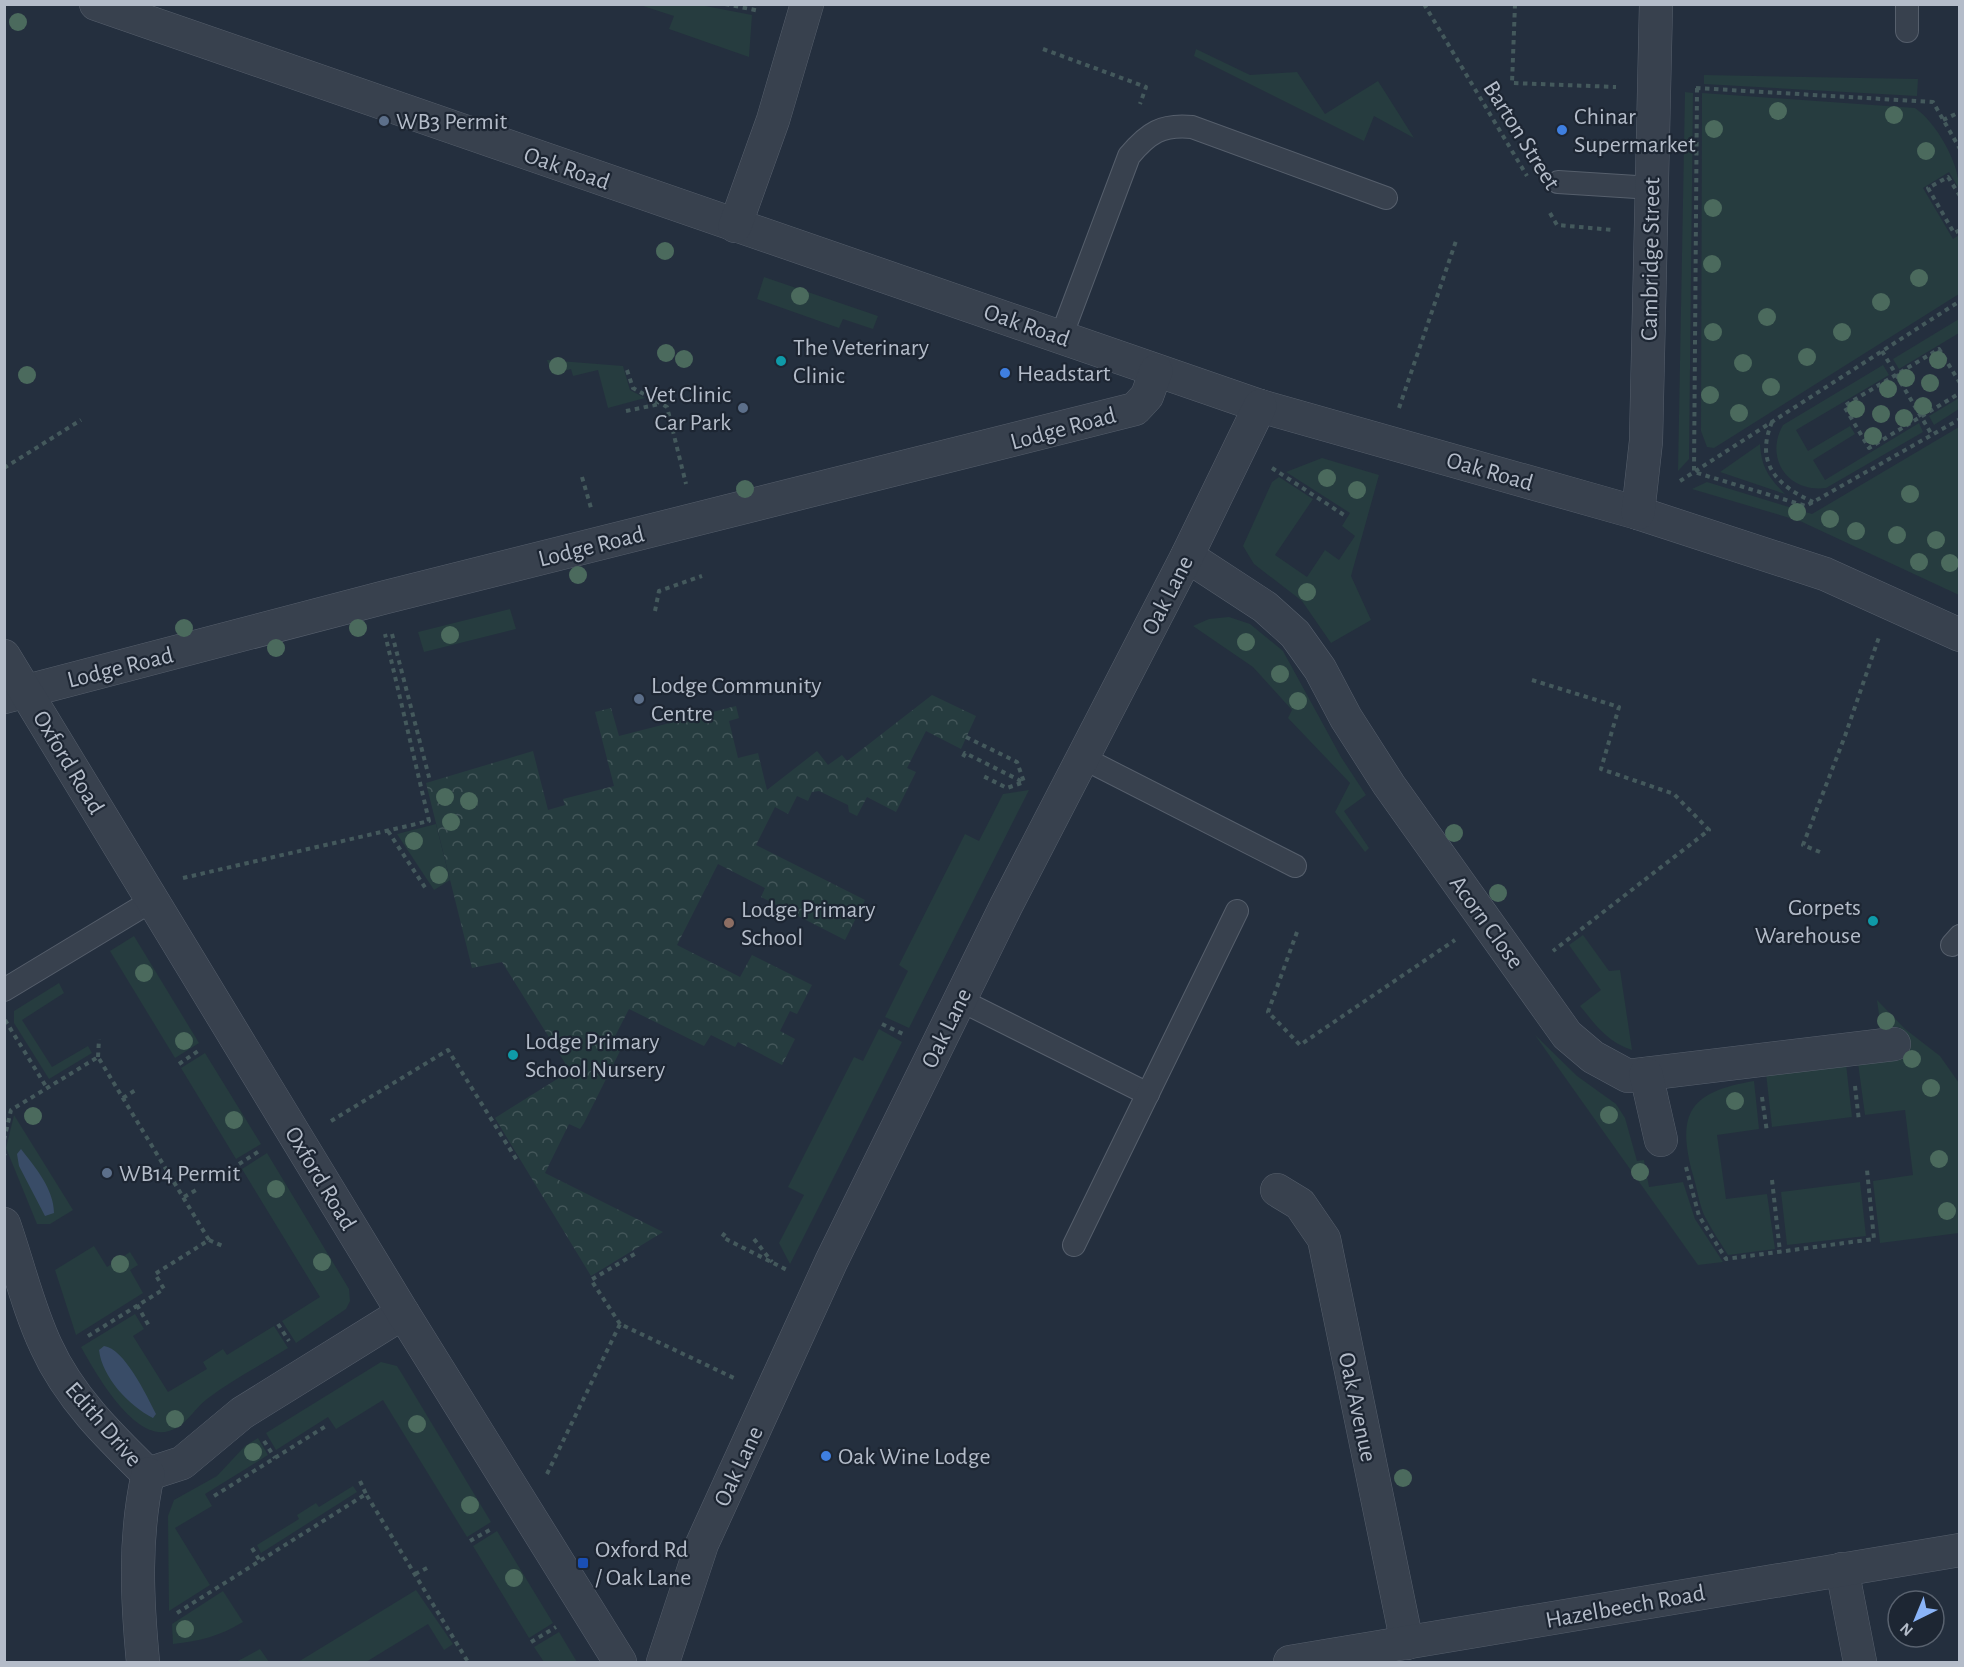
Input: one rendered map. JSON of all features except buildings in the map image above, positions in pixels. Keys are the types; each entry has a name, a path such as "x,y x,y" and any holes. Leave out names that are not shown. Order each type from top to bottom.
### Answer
{"street":[{"name":"Oak Road","path":"96,4 1260,406 1638,513 1826,574 1959,635"},
{"path":"735,226 773,120 807,4"},
{"name":"Cambridge Street","path":"1638,513 1646,441 1656,4"},
{"name":"Lodge Road","path":"15,694 386,597 1135,409 1147,396 1156,370"},
{"name":"Oak Lane","path":"663,1662 702,1544 831,1262 960,1000 1187,556 1260,406"},
{"name":"Acorn Close","path":"1187,556 1265,607 1295,634 1320,669 1346,718 1389,785 1567,1035 1593,1058 1628,1076 1894,1044"},
{"name":"Oxford Road","path":"4,656 15,694 153,900 403,1313 620,1662"},
{"path":"1646,1074 1661,1140"},
{"name":"Oak Avenue","path":"1277,1190 1300,1204 1324,1239 1407,1643"},
{"name":"Edith Drive","path":"4,1224 45,1345 72,1392 109,1436 148,1474 182,1463 242,1413 403,1313"},
{"path":"143,1662 136,1586 141,1505 148,1474"},
{"name":"Hazelbeech Road","path":"1290,1662 1959,1550"},
{"path":"1842,1569 1860,1662"}],"lane":[{"path":"1907,31 1908,4"},
{"path":"1060,337 1129,156 1144,138 1173,125 1192,127 1386,198"},
{"path":"1558,182 1652,188"},
{"path":"1083,758 1295,866"},
{"path":"4,990 153,900"},
{"path":"1074,1245 1237,911"},
{"path":"960,1000 1148,1094"}],"path":[{"path":"726,4 760,11"},
{"name":"Barton Street","path":"1424,4 1533,185"},
{"path":"1515,4 1512,83 1618,87"},
{"path":"1042,49 1146,87 1134,123 1144,138"},
{"path":"1685,87 1933,102 1959,149"},
{"path":"1694,472 1697,88"},
{"path":"1943,120 1959,112"},
{"path":"1959,196 1948,177 1928,188 1954,233 1959,230"},
{"name":"Barton Street","path":"1545,205 1557,225 1617,230"},
{"path":"1396,419 1457,238"},
{"path":"1676,483 1959,301"},
{"path":"1959,383 1939,349 1844,406 1869,448 1959,393"},
{"path":"1882,351 1932,435"},
{"path":"627,370 633,388 667,407 688,493"},
{"path":"626,411 660,404"},
{"path":"1694,472 1806,506 1959,419"},
{"path":"4,468 81,420"},
{"path":"1773,421 1765,440 1766,457 1772,471 1795,494 1814,502"},
{"path":"1268,466 1344,515"},
{"path":"582,477 593,517"},
{"path":"655,611 659,591 702,576"},
{"path":"390,629 430,781"},
{"path":"180,879 429,822 384,630"},
{"path":"1820,852 1803,845 1845,736 1880,633"},
{"path":"1532,680 1619,707 1600,769 1674,794 1710,830 1549,954"},
{"path":"966,737 1017,762 1024,782"},
{"path":"963,758 964,753 1031,785"},
{"path":"983,776 1007,788 1024,782"},
{"path":"388,831 426,889"},
{"path":"1296,932 1268,1012 1300,1045 1461,935"},
{"path":"4,1020 47,1088"},
{"path":"882,1024 911,1038"},
{"path":"99,1039 98,1057 209,1240 225,1247"},
{"path":"178,1064 209,1044"},
{"path":"321,1127 448,1050 518,1162"},
{"path":"4,1140 11,1110 98,1057"},
{"path":"123,1098 136,1089"},
{"path":"239,1164 263,1149"},
{"path":"1692,1188 1699,1216 1726,1259 1874,1239 1867,1170"},
{"path":"1772,1180 1780,1252"},
{"path":"184,1197 198,1189"},
{"path":"724,1233 723,1237 793,1273"},
{"path":"754,1239 773,1263"},
{"path":"83,1339 164,1289 155,1274 209,1240"},
{"path":"638,1252 591,1280 620,1324 741,1381"},
{"path":"137,1305 149,1326"},
{"path":"278,1324 295,1350"},
{"path":"544,1476 551,1470 620,1324"},
{"path":"214,1496 326,1426"},
{"path":"360,1481 468,1662"},
{"path":"174,1616 366,1494"},
{"path":"470,1541 501,1523"},
{"path":"252,1548 260,1561"},
{"path":"415,1574 429,1567"},
{"path":"531,1642 562,1624"}],"green space":[{"path":"640,5 700,5 752,15 749,57 669,29 674,16"},
{"path":"1196,49 1250,75 1297,72 1325,114 1378,81 1414,138 1374,116 1364,141 1194,56"},
{"path":"1704,75 1918,79 1917,96 1704,84"},
{"path":"1685,92 1693,93 1689,459 1678,471"},
{"path":"1702,93 1915,108 1931,123 1945,144 1955,168 1959,189 1949,172 1923,188 1953,239 1959,235 1959,294 1714,448 1707,447 1701,431"},
{"path":"764,277 878,316 873,329 843,319 839,328 757,299"},
{"path":"1959,319 1959,333 1899,369 1893,359"},
{"path":"547,360 623,366 630,390 645,398 608,408 598,370 573,376 571,369 552,374"},
{"path":"1883,365 1889,375 1796,430 1808,451 1850,426 1855,434 1813,460 1825,480 1919,423 1923,432 1826,488 1812,488 1791,479 1783,471 1778,461 1776,449 1783,425"},
{"path":"1959,398 1959,409 1934,425 1929,416"},
{"path":"1959,427 1959,595 1800,521 1692,489 1707,482 1812,514"},
{"path":"1760,444 1767,472 1785,494 1720,472"},
{"path":"1322,458 1379,475 1351,576 1371,620 1331,643 1302,601 1254,564 1243,546 1272,482 1279,477 1313,499 1275,555 1307,577 1325,550 1339,560 1355,536 1342,526 1350,513 1286,472"},
{"path":"510,609 516,629 424,652 418,632"},
{"path":"1229,617 1250,624 1283,651 1341,757 1366,795 1344,811 1369,848 1365,852 1335,812 1350,783 1288,718 1292,710 1253,667 1193,626 1209,619"},
{"path":"932,695 976,716 961,749 926,731 907,768 916,772 896,812 867,797 857,816 849,812 848,805 819,791 812,792 808,801 797,796 788,814 775,807 756,845 865,900 845,940 761,897 765,888 718,864 677,945 740,977 752,955 812,985 797,1014 790,1011 780,1031 795,1039 782,1065 738,1042 735,1047 711,1035 704,1046 629,1009 610,1046 620,1051 584,1123 580,1129 569,1124 545,1173 663,1232 591,1276 495,1118 570,1071 502,962 472,968 426,783 533,751 548,810 565,805 563,799 614,786 595,712 611,708 619,736 736,706 739,718 729,721 738,758 758,753 767,790 817,751 828,765 842,755 847,761"},
{"path":"1029,790 909,1028 885,1017 908,971 899,965 965,834 979,841 1003,794"},
{"path":"436,824 450,880 434,890 397,834"},
{"path":"1583,935 1609,971 1620,970 1632,1050 1609,1038 1580,1006 1601,990 1569,945"},
{"path":"134,936 199,1043 175,1058 110,951"},
{"path":"59,983 64,993 22,1020 52,1067 88,1046 92,1053 49,1079 14,1023 14,1011"},
{"path":"1877,1000 1905,1029 1940,1056 1959,1083 1959,1233 1880,1243 1873,1181 1913,1175 1905,1110 1865,1115 1858,1063 1903,1057 1899,1027 1881,1029"},
{"path":"879,1029 902,1042 790,1264 779,1243 804,1195 788,1187 854,1057 863,1061"},
{"path":"1535,1035 1577,1076 1616,1104 1625,1118 1637,1161 1644,1160 1649,1187 1683,1182 1695,1219 1723,1262 1698,1265"},
{"path":"205,1053 261,1144 236,1159 181,1068"},
{"path":"1846,1064 1852,1117 1772,1127 1766,1073"},
{"path":"1754,1081 1759,1129 1717,1135 1726,1199 1767,1194 1775,1249 1728,1255 1701,1206 1688,1153 1686,1135 1688,1120 1693,1109 1702,1099 1715,1091"},
{"path":"14,1115 73,1210 50,1224 37,1224 6,1148"},
{"path":"267,1153 349,1289 350,1301 346,1309 296,1343 282,1321 320,1297 242,1169"},
{"path":"1860,1182 1866,1236 1787,1245 1781,1192"},
{"path":"94,1246 107,1267 130,1252 138,1265 130,1270 143,1293 76,1335 55,1270"},
{"path":"135,1314 144,1329 133,1336 168,1392 207,1369 203,1362 223,1349 227,1355 274,1326 288,1348 217,1392 202,1403 180,1426 169,1431 156,1432 142,1426 129,1416 106,1387 81,1347"},
{"path":"381,1362 397,1366 491,1522 467,1537 383,1400 336,1429 328,1417 276,1450 266,1433"},
{"path":"258,1438 268,1455 205,1494 212,1506 175,1528 210,1585 169,1611 168,1516 174,1500 217,1476 245,1446"},
{"path":"353,1486 357,1492 261,1553 257,1545 299,1519 297,1515 316,1503 319,1507"},
{"path":"497,1531 553,1623 529,1638 473,1546"},
{"path":"416,1590 453,1644 444,1650 428,1624 366,1662 298,1662"},
{"path":"223,1591 243,1622 210,1637 173,1644 172,1624"},
{"path":"559,1632 577,1662 544,1662 534,1647"},
{"path":"260,1649 269,1662 236,1662"}],"water":[{"path":"21,1149 47,1187 54,1213 45,1216 19,1166 17,1154"},
{"path":"104,1346 119,1355 134,1374 156,1414 153,1418 126,1398 111,1380 101,1360 99,1350"}],"place":[{"name":"WB3 Permit","path":"384,121"},
{"name":"Chinar Supermarket","path":"1562,130"},
{"name":"The Veterinary Clinic","path":"781,361"},
{"name":"Headstart","path":"1005,373"},
{"name":"Vet Clinic Car Park","path":"743,408"},
{"name":"Lodge Community Centre","path":"639,699"},
{"name":"Gorpets Warehouse","path":"1873,921"},
{"name":"Lodge Primary School","path":"729,923"},
{"name":"Lodge Primary School Nursery","path":"513,1055"},
{"name":"WB14 Permit","path":"107,1173"},
{"name":"Oak Wine Lodge","path":"826,1456"},
{"name":"Oxford Rd / Oak Lane","path":"583,1563"}]}
